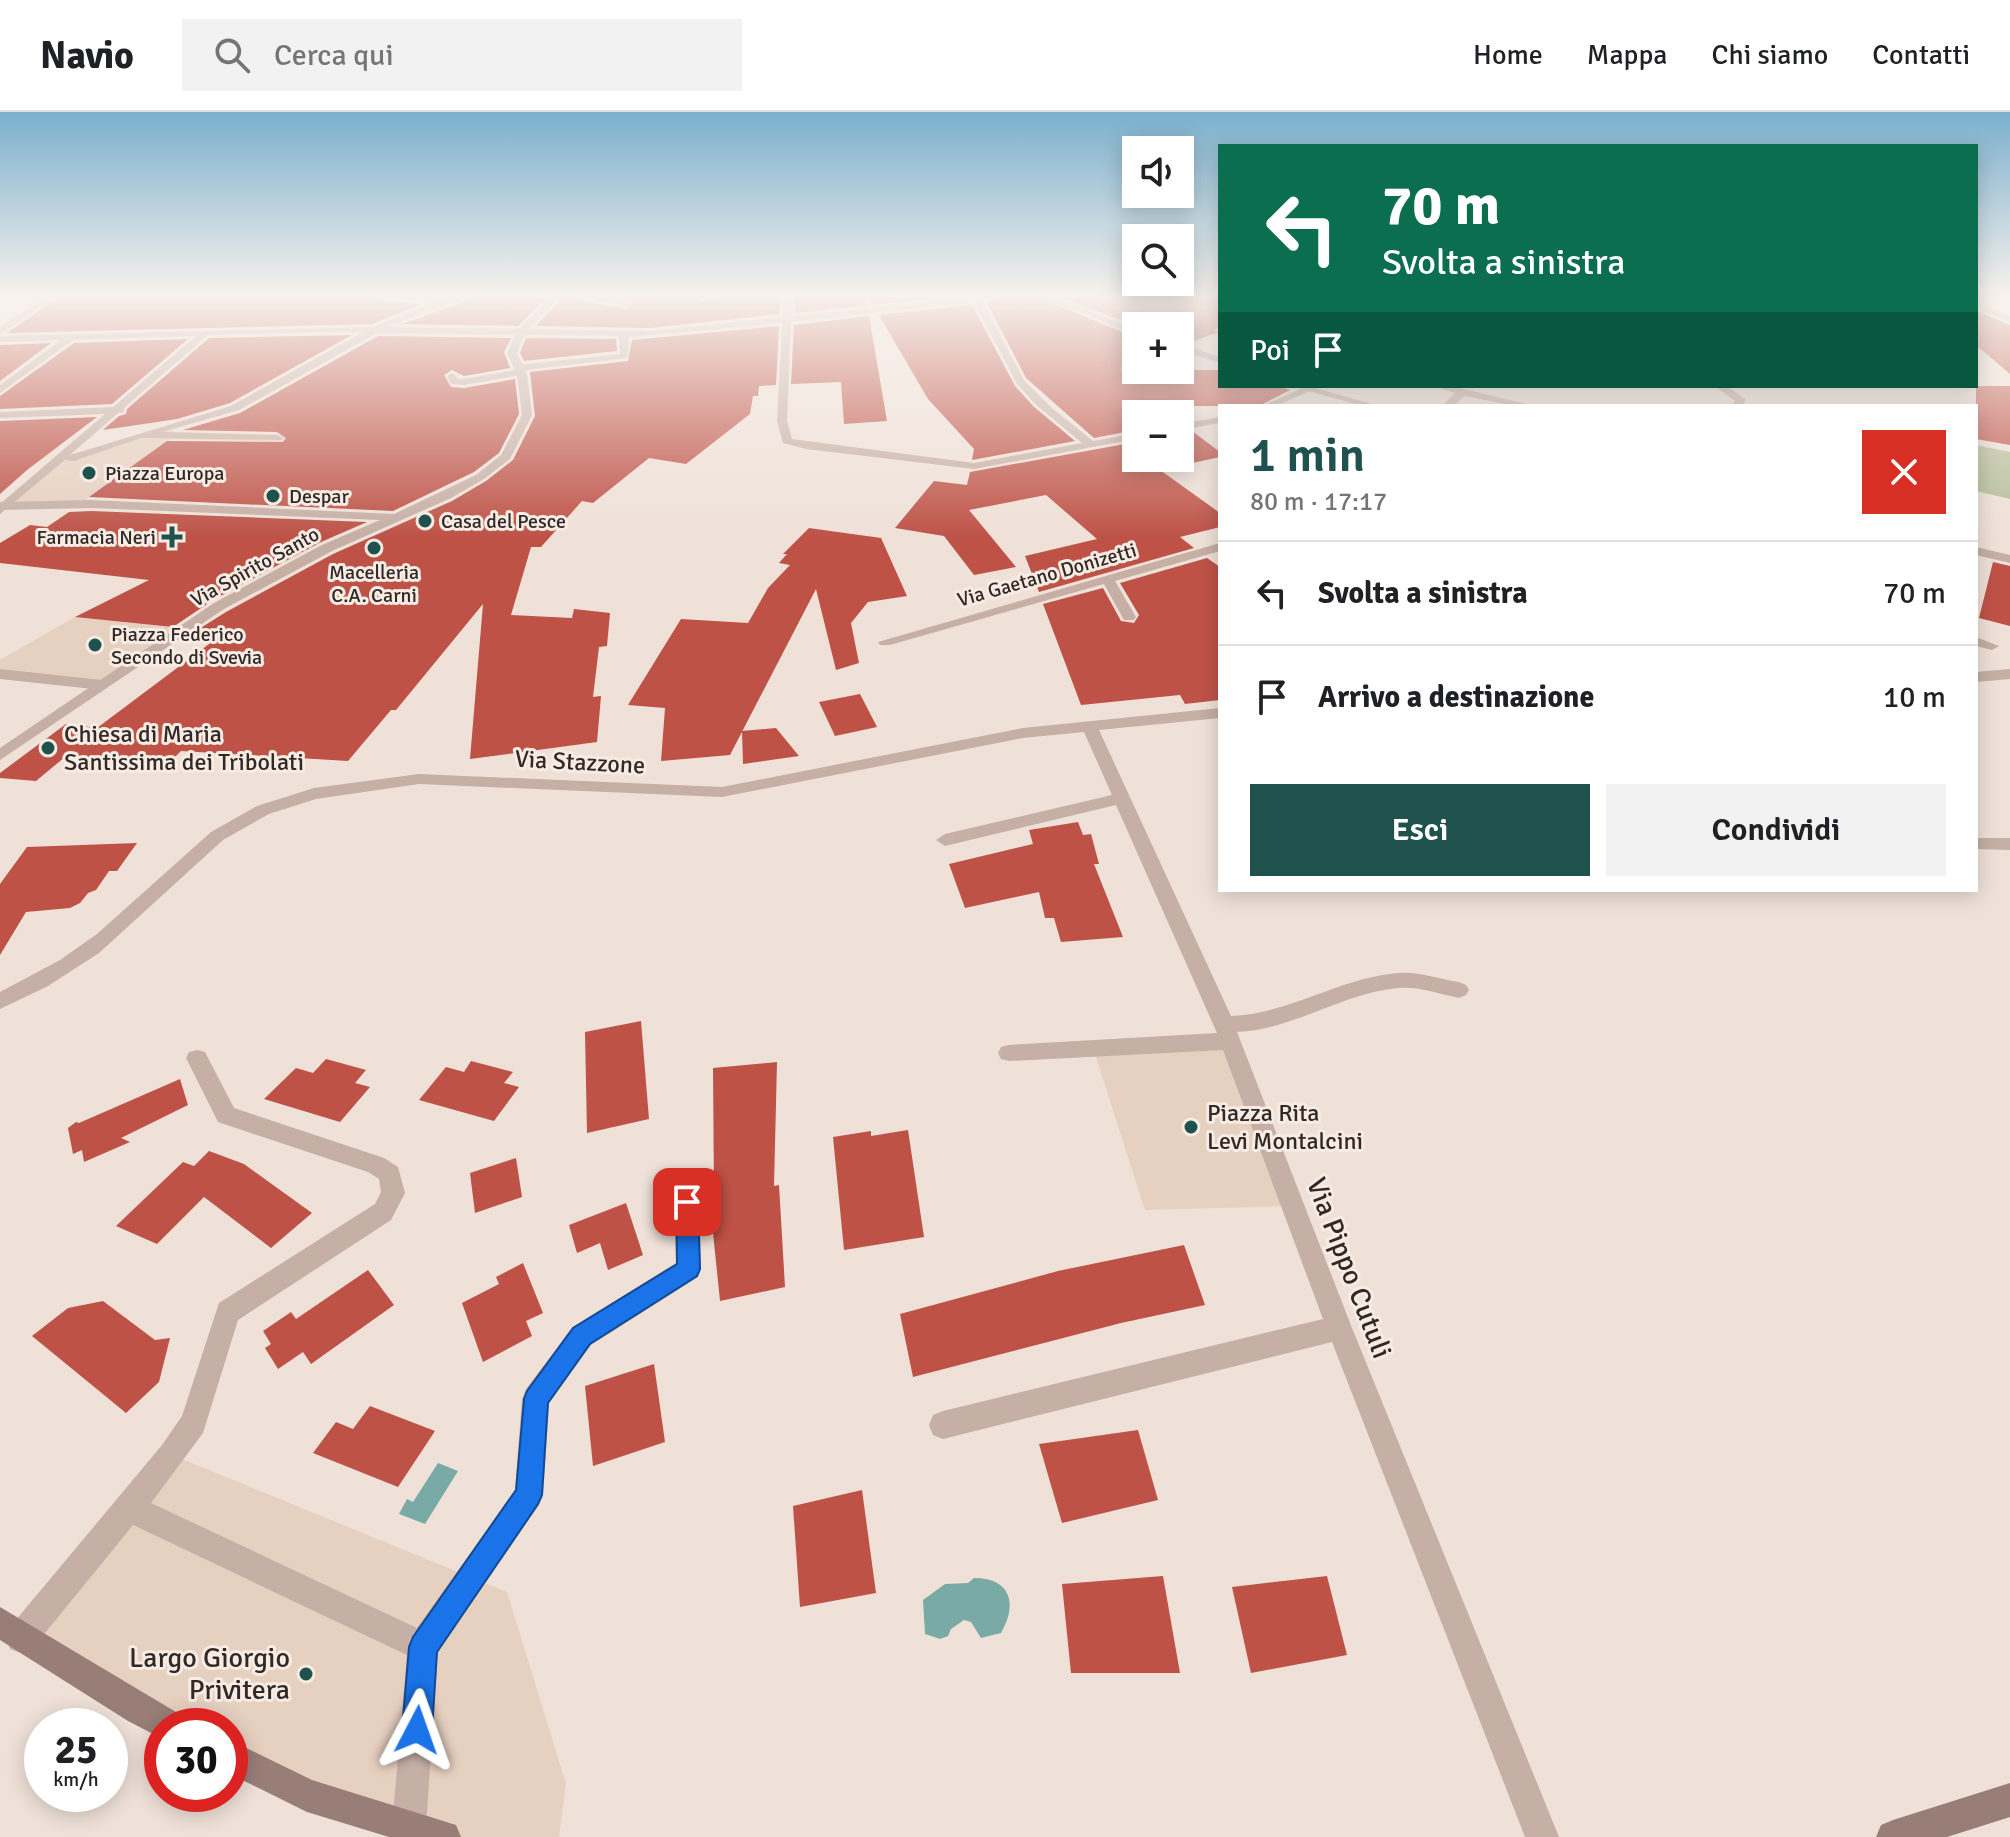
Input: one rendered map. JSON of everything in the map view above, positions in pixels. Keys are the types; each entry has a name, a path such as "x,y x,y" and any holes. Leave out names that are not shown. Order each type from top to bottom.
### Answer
{"main road":[{"path":"11,1630 144,1713"},
{"path":"248,1765 307,1795 444,1837"},
{"path":"1893,1837 2010,1800"}],"street":[{"path":"0,390 17,378"},
{"path":"3,507 156,378"},
{"path":"56,465 140,435 238,407 291,378"},
{"path":"453,378 455,382 464,382 485,378"},
{"name":"Via Spirito Santo","path":"0,755 219,606 270,577 480,477 506,457 527,415 521,378"},
{"path":"784,378 782,421 787,441 806,446 974,466 1122,438"},
{"path":"1018,378 1090,444"},
{"path":"1271,404 1301,388 1366,404"},
{"path":"1446,388 1520,404"},
{"path":"1723,388 1741,400 1738,404"},
{"path":"1449,404 1463,392"},
{"path":"0,415 120,410"},
{"path":"1194,426 1217,424"},
{"path":"140,435 277,438"},
{"path":"3,507 91,504 397,517"},
{"name":"Via Gaetano Donizetti","path":"885,642 1218,548"},
{"path":"1978,551 2010,559"},
{"path":"1107,578 1129,617"},
{"path":"1978,642 1992,646"},
{"path":"0,674 102,685"},
{"path":"1978,677 2010,674"},
{"name":"Via Stazzone","path":"0,1001 62,969 104,939 218,835 273,808 329,790 376,781 419,779 722,792 1023,733 1218,713"},
{"name":"Via Pippo Cutuli","path":"1089,726 1228,1032 1339,1328 1542,1837"},
{"path":"945,840 1121,798"},
{"path":"1978,844 2010,844"},
{"path":"1009,1053 1228,1032 1355,988 1401,980 1459,990"},
{"path":"11,1630 128,1507 172,1455 193,1423 228,1312 383,1212 393,1193 390,1174 376,1165 226,1115 197,1058"},
{"path":"409,1826 423,1647 529,1495 536,1399 582,1336 689,1269 687,1202"},
{"path":"943,1425 1339,1328"},
{"path":"128,1507 423,1647"}],"green space":[{"path":"1978,445 2010,452 2010,499 1978,491"}],"shaded area":[{"name":"Piazza Europa","path":"168,427 174,432 294,435 285,442 170,439 121,481 111,481 80,504 9,506 56,465 83,453"},
{"name":"Piazza Federico Secondo di Svevia","path":"75,617 186,629 102,685 0,674 0,660"},
{"name":"Piazza Rita Levi Montalcini","path":"1231,1041 1293,1206 1145,1210 1093,1048"},
{"name":"Largo Giorgio Privitera","path":"172,1455 507,1592 566,1784 559,1837 444,1837 248,1763 248,1708 144,1708 144,1711 21,1638"}],"water":[{"path":"438,1463 458,1471 425,1524 399,1514 407,1499 413,1502"},
{"path":"974,1578 996,1583 1008,1595 1009,1612 1001,1633 981,1638 971,1622 964,1620 951,1629 948,1636 940,1639 925,1634 923,1600 945,1584 968,1583"}],"building":[{"path":"26,378 143,378 112,404 0,409 0,396"},
{"path":"163,378 276,378 230,403 177,419 103,430 126,414 127,409"},
{"path":"304,378 445,378 451,387 464,388 515,379 519,414 499,453 474,472 393,511 89,497 167,441 283,442 286,438 277,432 183,430 240,413"},
{"path":"531,378 776,378 776,385 759,386 758,396 753,396 750,414 686,464 649,458 593,503 582,501 541,547 531,547 511,615 572,618 574,609 610,613 607,646 599,647 593,697 601,696 597,742 470,759 483,604 396,710 391,710 348,761 181,751 169,763 65,757 36,781 0,778 0,773 66,724 97,728 225,632 199,629 226,612 333,554 452,501 486,481 513,460 535,416"},
{"path":"791,378 880,378 887,421 844,424 841,382 791,384"},
{"path":"915,378 1010,378 1033,406 1075,441 972,460 974,449 928,399"},
{"path":"1026,378 1122,378 1122,384 1194,384 1194,378 1218,378 1218,388 1290,390 1263,404 1194,406 1194,400 1122,400 1122,433 1094,438"},
{"path":"1978,386 2010,386 2010,445 1978,439"},
{"path":"97,417 27,470 0,494 0,421"},
{"path":"1194,432 1218,450 1218,457 1194,463"},
{"path":"1122,445 1122,472 1163,472 1218,512 1218,528 1180,537 1194,548 1039,592 1025,556 1097,539 1046,495 969,510 1016,567 974,575 944,536 895,528 934,481 967,485 970,472"},
{"path":"69,512 367,522 321,542 213,600 173,627 75,617 149,580 0,563 0,543 30,525 47,527"},
{"path":"809,528 881,538 907,596 868,602 851,623 859,663 836,670 816,589 730,755 661,761 665,708 628,705 681,619 748,623 768,588 790,565 779,563 787,554 783,554"},
{"path":"1207,558 1218,566 1218,700 1185,704 1180,695 1081,705 1043,604 1103,588 1121,621 1134,623 1139,615 1120,583"},
{"path":"1993,562 2010,566 2010,626 1979,618"},
{"path":"860,694 877,727 835,736 819,702"},
{"path":"776,728 799,756 743,764 742,731"},
{"path":"1078,822 1083,835 1091,834 1099,864 1094,864 1123,937 1061,942 1054,918 1045,918 1039,892 965,908 949,864 1033,844 1029,830"},
{"path":"137,843 117,871 109,871 96,890 88,893 80,903 70,908 26,912 0,955 0,884 27,847"},
{"path":"641,1021 649,1119 587,1133 585,1032"},
{"path":"326,1059 366,1070 355,1083 370,1087 340,1122 264,1099 296,1068 313,1073"},
{"path":"471,1061 513,1072 504,1083 519,1087 494,1121 419,1100 446,1067 464,1072"},
{"path":"777,1062 774,1186 779,1185 785,1287 720,1301 709,1194 714,1193 713,1068"},
{"path":"180,1079 188,1105 121,1138 130,1142 84,1162 82,1150 73,1154 68,1128 76,1122"},
{"path":"908,1130 924,1237 844,1250 833,1137 871,1131 871,1136"},
{"path":"209,1151 244,1164 312,1213 271,1248 204,1197 157,1244 116,1226 183,1162 194,1166"},
{"path":"516,1158 522,1197 475,1213 470,1173"},
{"path":"626,1203 643,1255 608,1270 600,1243 577,1253 569,1225"},
{"path":"1184,1245 1205,1305 1121,1323 913,1377 900,1314 1058,1271"},
{"path":"523,1263 543,1313 526,1321 532,1336 483,1362 462,1303 499,1284 496,1277"},
{"path":"368,1270 394,1305 311,1364 303,1352 278,1369 265,1348 271,1344 263,1331 291,1312 296,1319"},
{"path":"103,1301 155,1340 170,1338 159,1382 126,1413 32,1336 68,1308"},
{"path":"654,1364 665,1442 593,1466 585,1386"},
{"path":"370,1406 435,1431 398,1487 313,1453 336,1422 353,1429"},
{"path":"1138,1430 1158,1500 1062,1523 1039,1444"},
{"path":"862,1490 876,1593 800,1607 793,1506"},
{"path":"1163,1576 1180,1673 1071,1673 1062,1584"},
{"path":"1327,1576 1347,1655 1251,1673 1232,1587"}],"place":[{"name":"Piazza Europa","path":"89,473"},
{"name":"Despar","path":"273,496"},
{"name":"Casa del Pesce","path":"425,521"},
{"name":"Farmacia Neri","path":"172,537"},
{"name":"Macelleria C.A. Carni","path":"374,548"},
{"name":"Piazza Federico Secondo di Svevia","path":"95,645"},
{"name":"Chiesa di Maria Santissima dei Tribolati","path":"48,748"},
{"name":"Piazza Rita Levi Montalcini","path":"1191,1127"},
{"name":"Largo Giorgio Privitera","path":"306,1674"}],"route":[{"path":"417,1730 423,1647 529,1495 536,1399 582,1336 689,1269 687,1202"}]}
